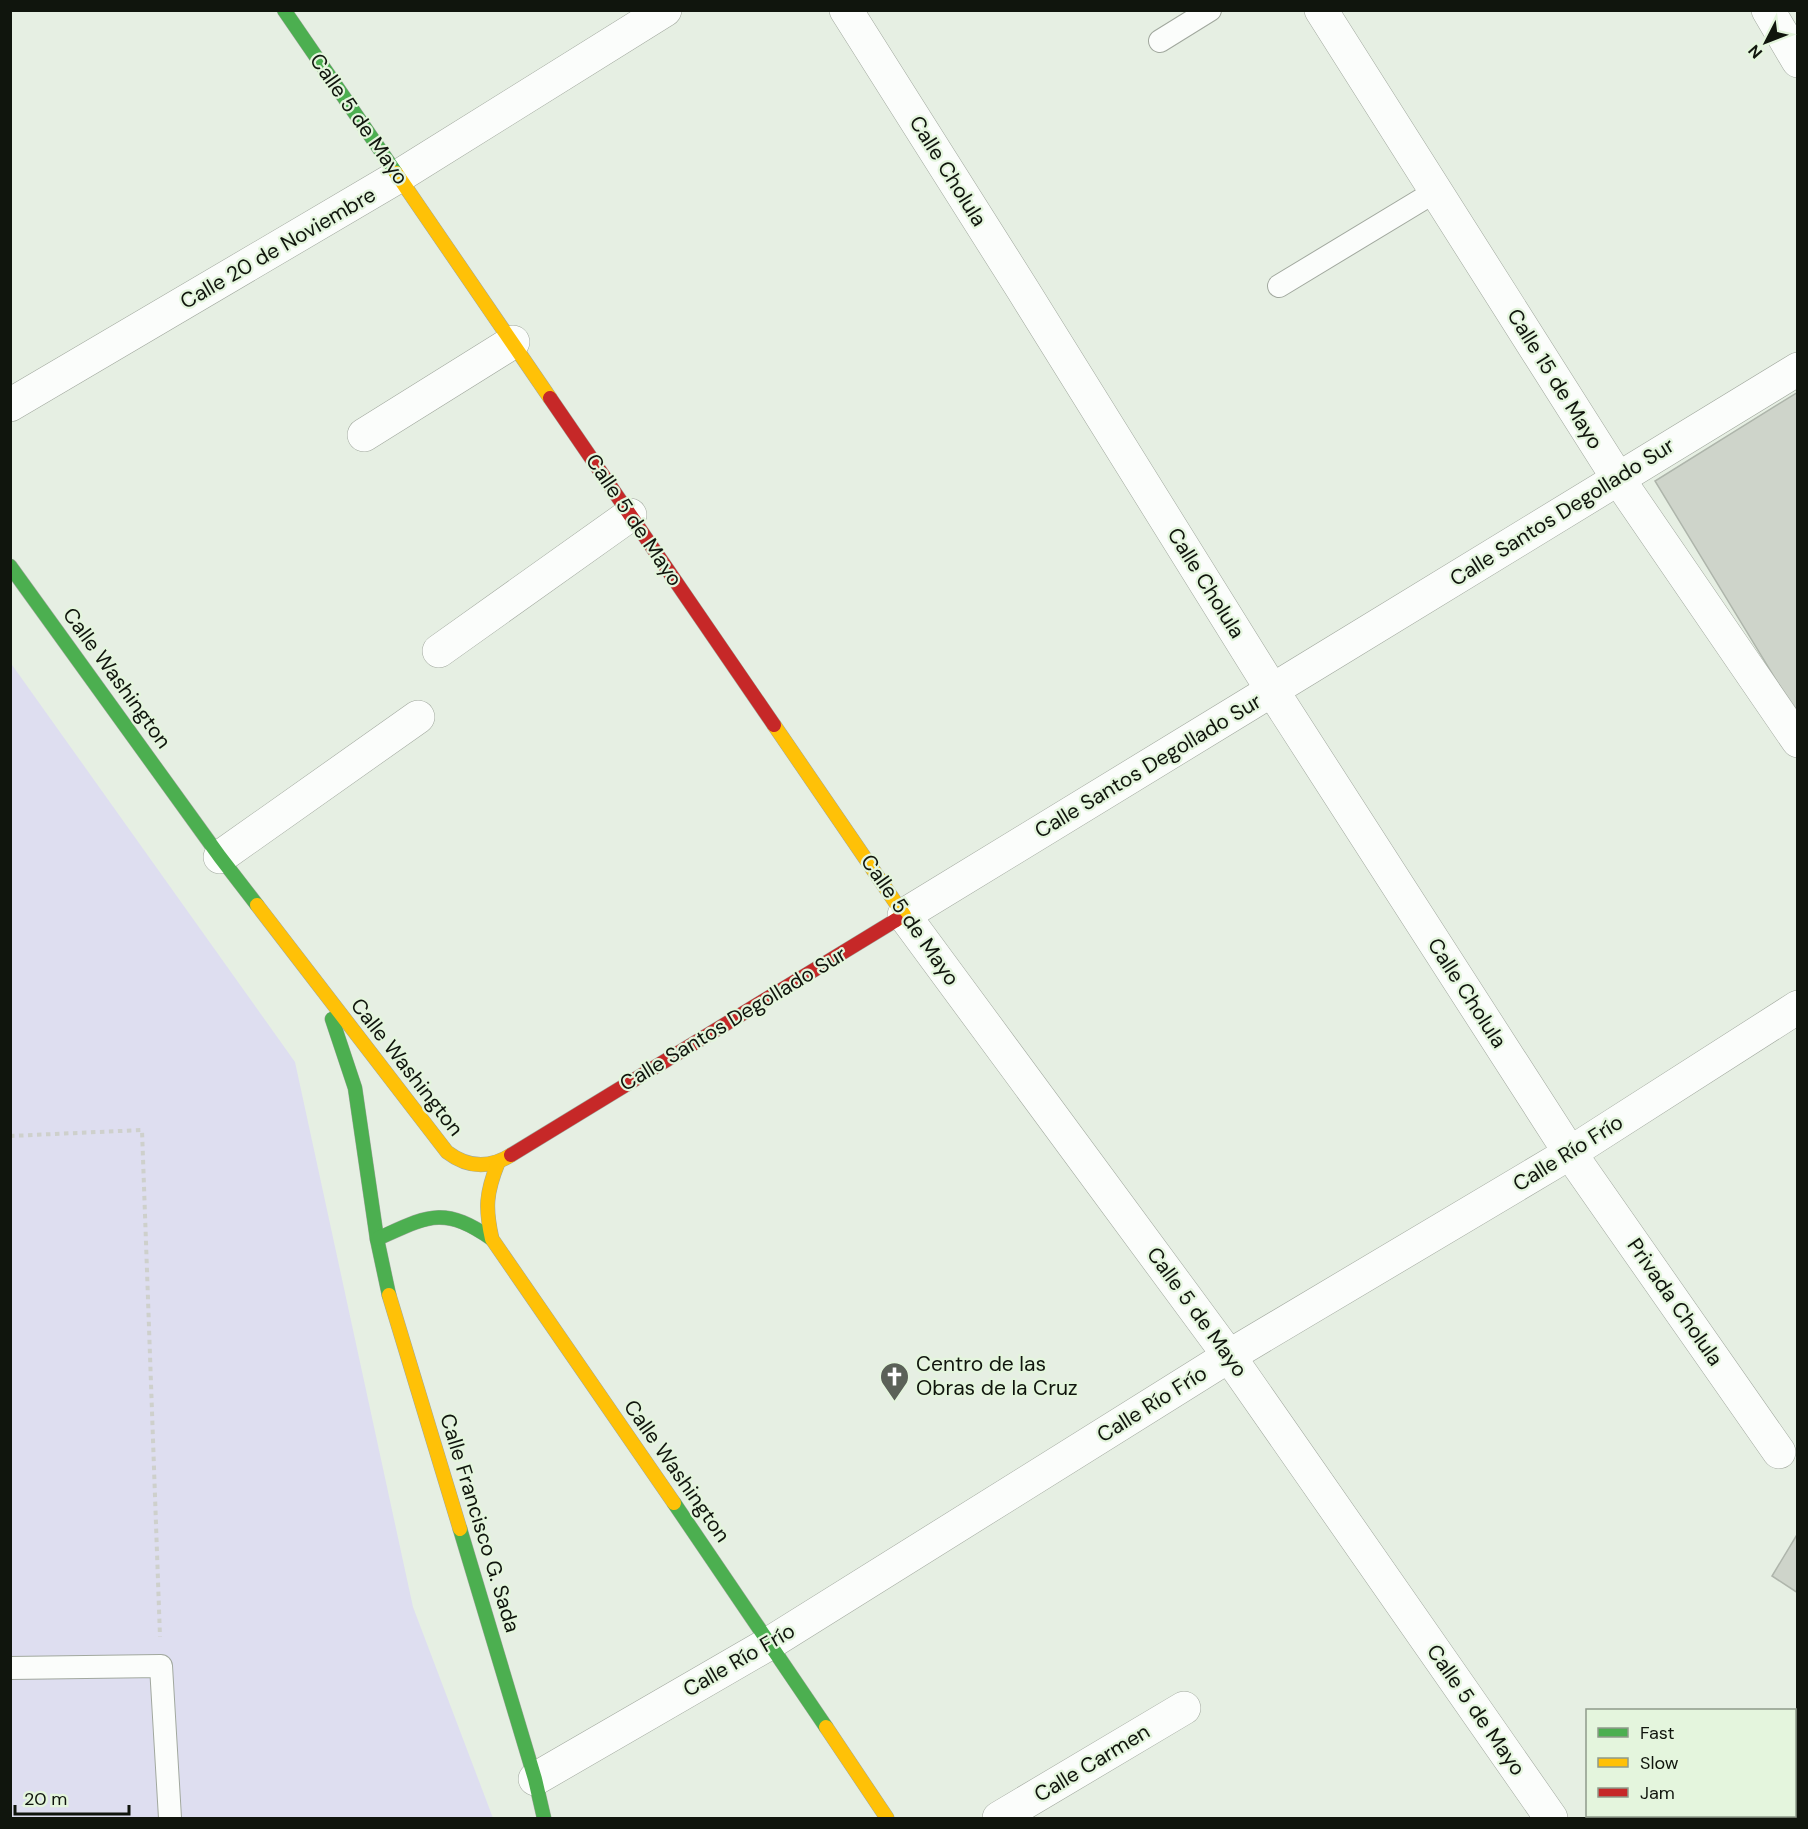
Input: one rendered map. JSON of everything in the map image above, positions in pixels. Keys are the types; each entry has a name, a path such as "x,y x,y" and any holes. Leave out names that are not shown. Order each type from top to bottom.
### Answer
{"street":[{"name":"Calle 20 de Noviembre","path":"10,405 399,176 665,10"},
{"name":"Calle Cholula","path":"846,10 1272,690 1570,1153"},
{"name":"Calle 15 de Mayo","path":"1321,10 1617,477 1797,741"},
{"path":"1768,10 1797,61"},
{"name":"Calle 5 de Mayo","path":"287,11 904,915 1229,1356 1538,1814"},
{"path":"364,435 513,342"},
{"name":"Calle Santos Degollado Sur","path":"498,1163 1797,369"},
{"path":"439,651 630,515"},
{"name":"Calle Washington","path":"10,566 220,857 447,1152 459,1162 476,1165 498,1163 486,1192 485,1210 492,1239 770,1643 887,1818"},
{"path":"220,857 418,717"},
{"name":"Calle Francisco G. Sada","path":"322,992 355,1088 377,1239 389,1295 535,1779 544,1818"},
{"name":"Calle Río Frío","path":"535,1779 770,1643 1229,1356 1570,1153 1797,1007"},
{"name":"Privada Cholula","path":"1570,1153 1779,1452"},
{"path":"377,1239 424,1218 441,1216 463,1221 492,1239"},
{"name":"Calle Carmen","path":"999,1818 1184,1708"}],"lane":[{"path":"1160,41 1210,10"},
{"path":"1279,286 1436,191"},
{"path":"10,1668 161,1666 170,1818"}],"path":[{"path":"10,1136 141,1130 161,1666"}],"shaded area":[{"path":"10,662 295,1062 413,1607 493,1818 11,1818"}],"building":[{"path":"1798,392 1798,716 1655,481"},
{"path":"1798,1533 1798,1593 1772,1576"}],"traffic: fast":[{"path":"284,10 396,173"},
{"path":"10,566 257,905"},
{"path":"332,1019 355,1088 377,1239 389,1295"},
{"path":"377,1239 423,1220 435,1218 461,1221 492,1239"},
{"path":"674,1503 826,1727"},
{"path":"460,1529 535,1779 544,1818"}],"traffic: slow":[{"path":"396,173 550,398"},
{"path":"774,725 904,915 896,920"},
{"path":"257,905 447,1152 463,1161 479,1165 495,1163 511,1155"},
{"path":"498,1163 488,1201 492,1239 674,1503"},
{"path":"389,1295 460,1529"},
{"path":"826,1727 887,1818"}],"traffic: jam":[{"path":"550,398 774,725"},
{"path":"511,1155 896,920"}],"place":[{"name":"Centro de las Obras de la Cruz","path":"895,1402"}]}
